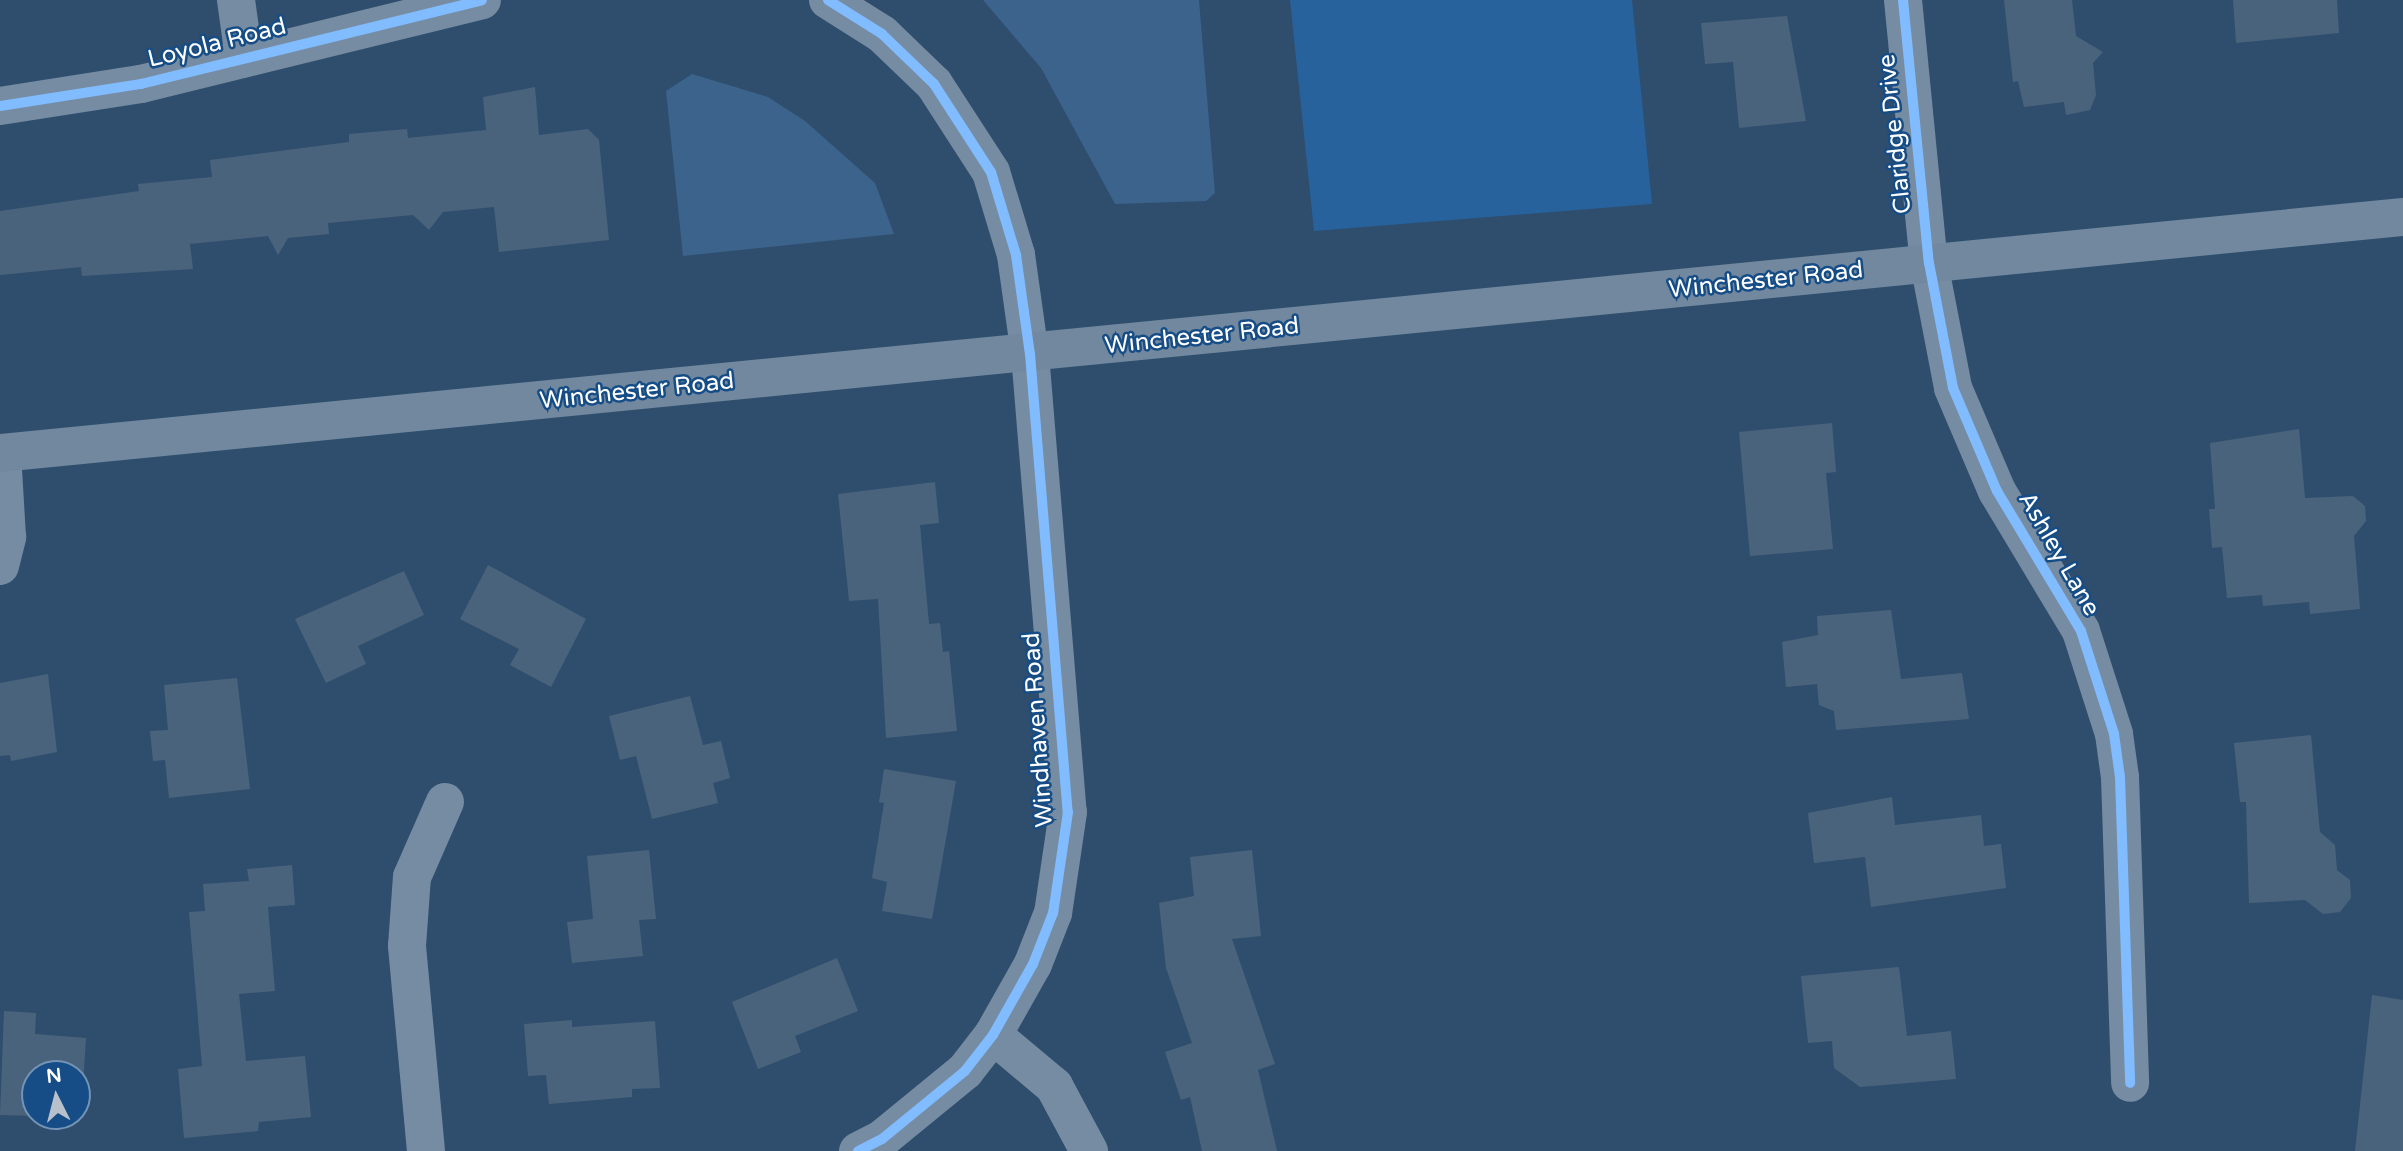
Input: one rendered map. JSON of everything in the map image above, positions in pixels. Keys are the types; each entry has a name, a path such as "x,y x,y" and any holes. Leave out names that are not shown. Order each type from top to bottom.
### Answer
{"main road":[{"name":"Winchester Road","path":"1,453 2403,217"}],"street":[{"path":"236,0 244,58"},
{"name":"Loyola Road","path":"0,106 141,83 482,0"},
{"path":"828,0 882,34 934,84 974,139 991,172 1016,255 1030,354"},
{"name":"Claridge Drive","path":"1903,0 1929,263"},
{"name":"Ashley Lane","path":"1929,263 1953,388 1997,491 2081,631 2114,734 2120,778 2130,1083"},
{"name":"Windhaven Road","path":"858,1151 882,1139 965,1071 993,1035 1033,964 1054,912 1068,812 1030,354"},
{"path":"0,566 7,537 1,453"},
{"path":"426,1151 407,946 412,877 445,802"},
{"path":"993,1035 1054,1086 1089,1151"}],"shaded area":[{"path":"983,0 1199,0 1215,193 1206,201 1115,204 1041,68"},
{"path":"1290,0 1632,0 1652,204 1314,231"},
{"path":"692,74 768,97 805,121 875,183 894,234 683,256 666,91"}],"building":[{"path":"2004,0 2072,0 2076,36 2103,52 2093,63 2096,95 2090,110 2066,115 2064,102 2024,107 2018,81 2013,82"},
{"path":"2233,0 2337,0 2339,33 2236,43"},
{"path":"1787,16 1806,121 1739,128 1733,62 1705,64 1701,23"},
{"path":"535,87 539,135 588,129 599,140 609,240 499,252 494,207 443,212 429,230 413,215 328,223 329,234 288,238 278,255 268,236 190,244 193,269 82,276 81,267 0,275 0,211 139,191 138,184 212,177 210,160 349,142 349,134 407,129 408,138 486,130 483,97"},
{"path":"1832,423 1836,472 1826,473 1833,549 1750,556 1739,432"},
{"path":"2299,429 2305,498 2353,496 2365,506 2366,521 2354,536 2360,609 2310,614 2309,602 2263,606 2262,595 2227,598 2222,547 2212,548 2209,509 2215,509 2210,443"},
{"path":"935,482 939,523 920,525 929,624 940,623 943,652 949,651 957,731 886,738 878,599 849,601 838,494"},
{"path":"488,565 586,619 551,687 510,665 519,649 460,619"},
{"path":"404,571 424,615 358,646 366,664 326,683 295,619"},
{"path":"1891,610 1901,679 1962,673 1969,719 1836,730 1834,711 1819,705 1817,684 1786,687 1782,642 1818,635 1817,616"},
{"path":"48,674 57,752 11,761 10,755 0,756 0,683"},
{"path":"237,678 250,789 169,798 165,760 153,761 150,731 168,730 164,685"},
{"path":"690,696 703,745 721,741 730,778 713,783 718,803 652,819 636,756 620,760 609,716"},
{"path":"2311,735 2320,832 2335,845 2337,870 2350,880 2351,898 2340,912 2323,914 2305,900 2249,903 2246,802 2240,802 2234,743"},
{"path":"884,769 956,781 932,919 882,911 887,882 872,878 884,803 879,802"},
{"path":"1892,797 1895,825 1981,815 1984,846 2001,844 2006,888 1871,907 1865,857 1814,863 1808,813"},
{"path":"649,850 656,919 639,920 643,956 572,963 567,922 593,919 587,856"},
{"path":"1252,850 1261,936 1232,939 1275,1064 1258,1070 1277,1151 1202,1151 1190,1097 1181,1100 1165,1052 1192,1043 1166,968 1159,903 1194,896 1190,857"},
{"path":"292,865 295,905 268,907 275,991 239,994 246,1061 305,1056 311,1117 259,1122 258,1131 184,1138 178,1069 202,1066 189,912 205,911 203,884 249,881 247,869"},
{"path":"837,958 858,1011 795,1036 801,1052 758,1069 732,1002"},
{"path":"1899,967 1907,1036 1951,1031 1956,1079 1860,1087 1834,1068 1832,1041 1808,1043 1801,976"},
{"path":"2372,995 2403,1000 2403,1151 2355,1151"},
{"path":"4,1011 36,1013 35,1034 86,1038 85,1060 21,1060 21,1116 0,1115"},
{"path":"572,1020 572,1027 655,1021 660,1088 632,1089 632,1097 549,1104 546,1075 528,1076 524,1024"}],"cycle path":[{"path":"0,106 141,84 482,0"},
{"path":"828,0 882,34 934,84 991,172 1016,255 1030,354 1068,812 1053,913 1033,964 993,1035 965,1071 882,1139 858,1151"},
{"path":"1903,0 1929,263 1953,388 1997,491 2081,631 2114,734 2120,777 2130,1083"}]}
